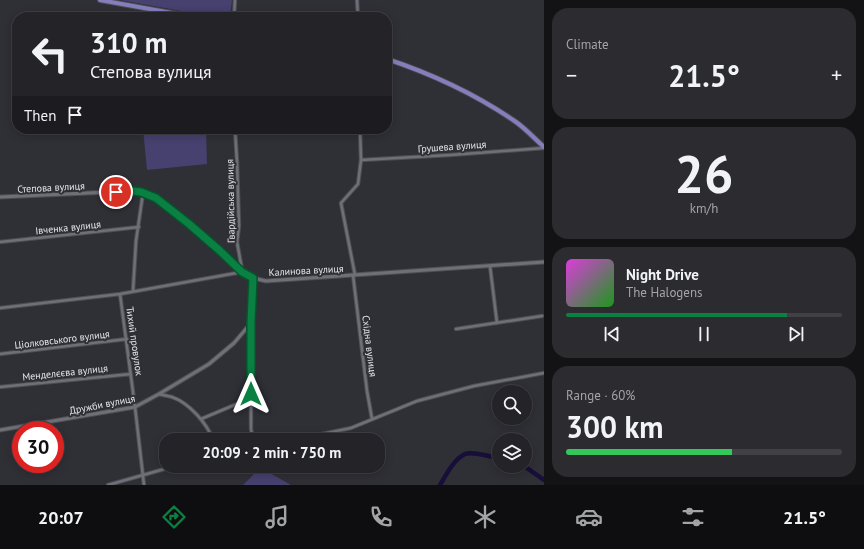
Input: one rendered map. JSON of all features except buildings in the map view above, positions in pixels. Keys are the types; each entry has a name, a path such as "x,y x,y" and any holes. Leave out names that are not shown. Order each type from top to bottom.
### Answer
{"main road":[{"path":"100,0 166,12"},
{"path":"392,61 413,68 483,101 518,123 544,147"}],"street":[{"path":"234,0 234,12"},
{"path":"357,0 358,12"},
{"name":"Гвардійська вулиця","path":"235,134 239,226 237,242 242,272"},
{"name":"Східна вулиця","path":"360,134 361,160 358,184 341,203 354,275 367,392 372,419"},
{"name":"Грушева вулиця","path":"361,160 450,155 544,147"},
{"name":"Степова вулиця","path":"0,198 132,191 143,193 156,198 180,216 242,272"},
{"path":"133,291 136,241 143,193"},
{"name":"Івченка вулиця","path":"0,242 139,227"},
{"name":"Калинова вулиця","path":"242,272 253,278 266,281 544,262"},
{"path":"490,266 498,323"},
{"path":"0,308 120,294 242,272"},
{"path":"252,433 251,322 253,278"},
{"name":"Тихий провулок","path":"120,294 136,407 144,485"},
{"path":"456,329 542,316"},
{"name":"Дружби вулиця","path":"0,430 136,407 210,364 234,343 251,322"},
{"name":"Ціолковського вулиця","path":"0,354 127,339"},
{"path":"327,433 351,428 424,399 474,386 544,373"},
{"name":"Менделєєва вулиця","path":"0,387 131,374"},
{"path":"159,394 172,397 184,403 201,419 210,433"},
{"path":"201,419 251,398"},
{"path":"108,485 159,470"}],"shaded area":[{"path":"120,0 232,0 231,12 187,12"},
{"path":"143,134 206,134 207,164 147,170"},
{"path":"270,473 291,485 243,485 254,474"}],"waterway":[{"path":"440,485 454,463 461,456 468,453 492,457"},
{"path":"532,472 544,480"}],"route":[{"path":"116,192 141,192 156,198 189,224 242,272 253,278 251,322 251,394"}]}
